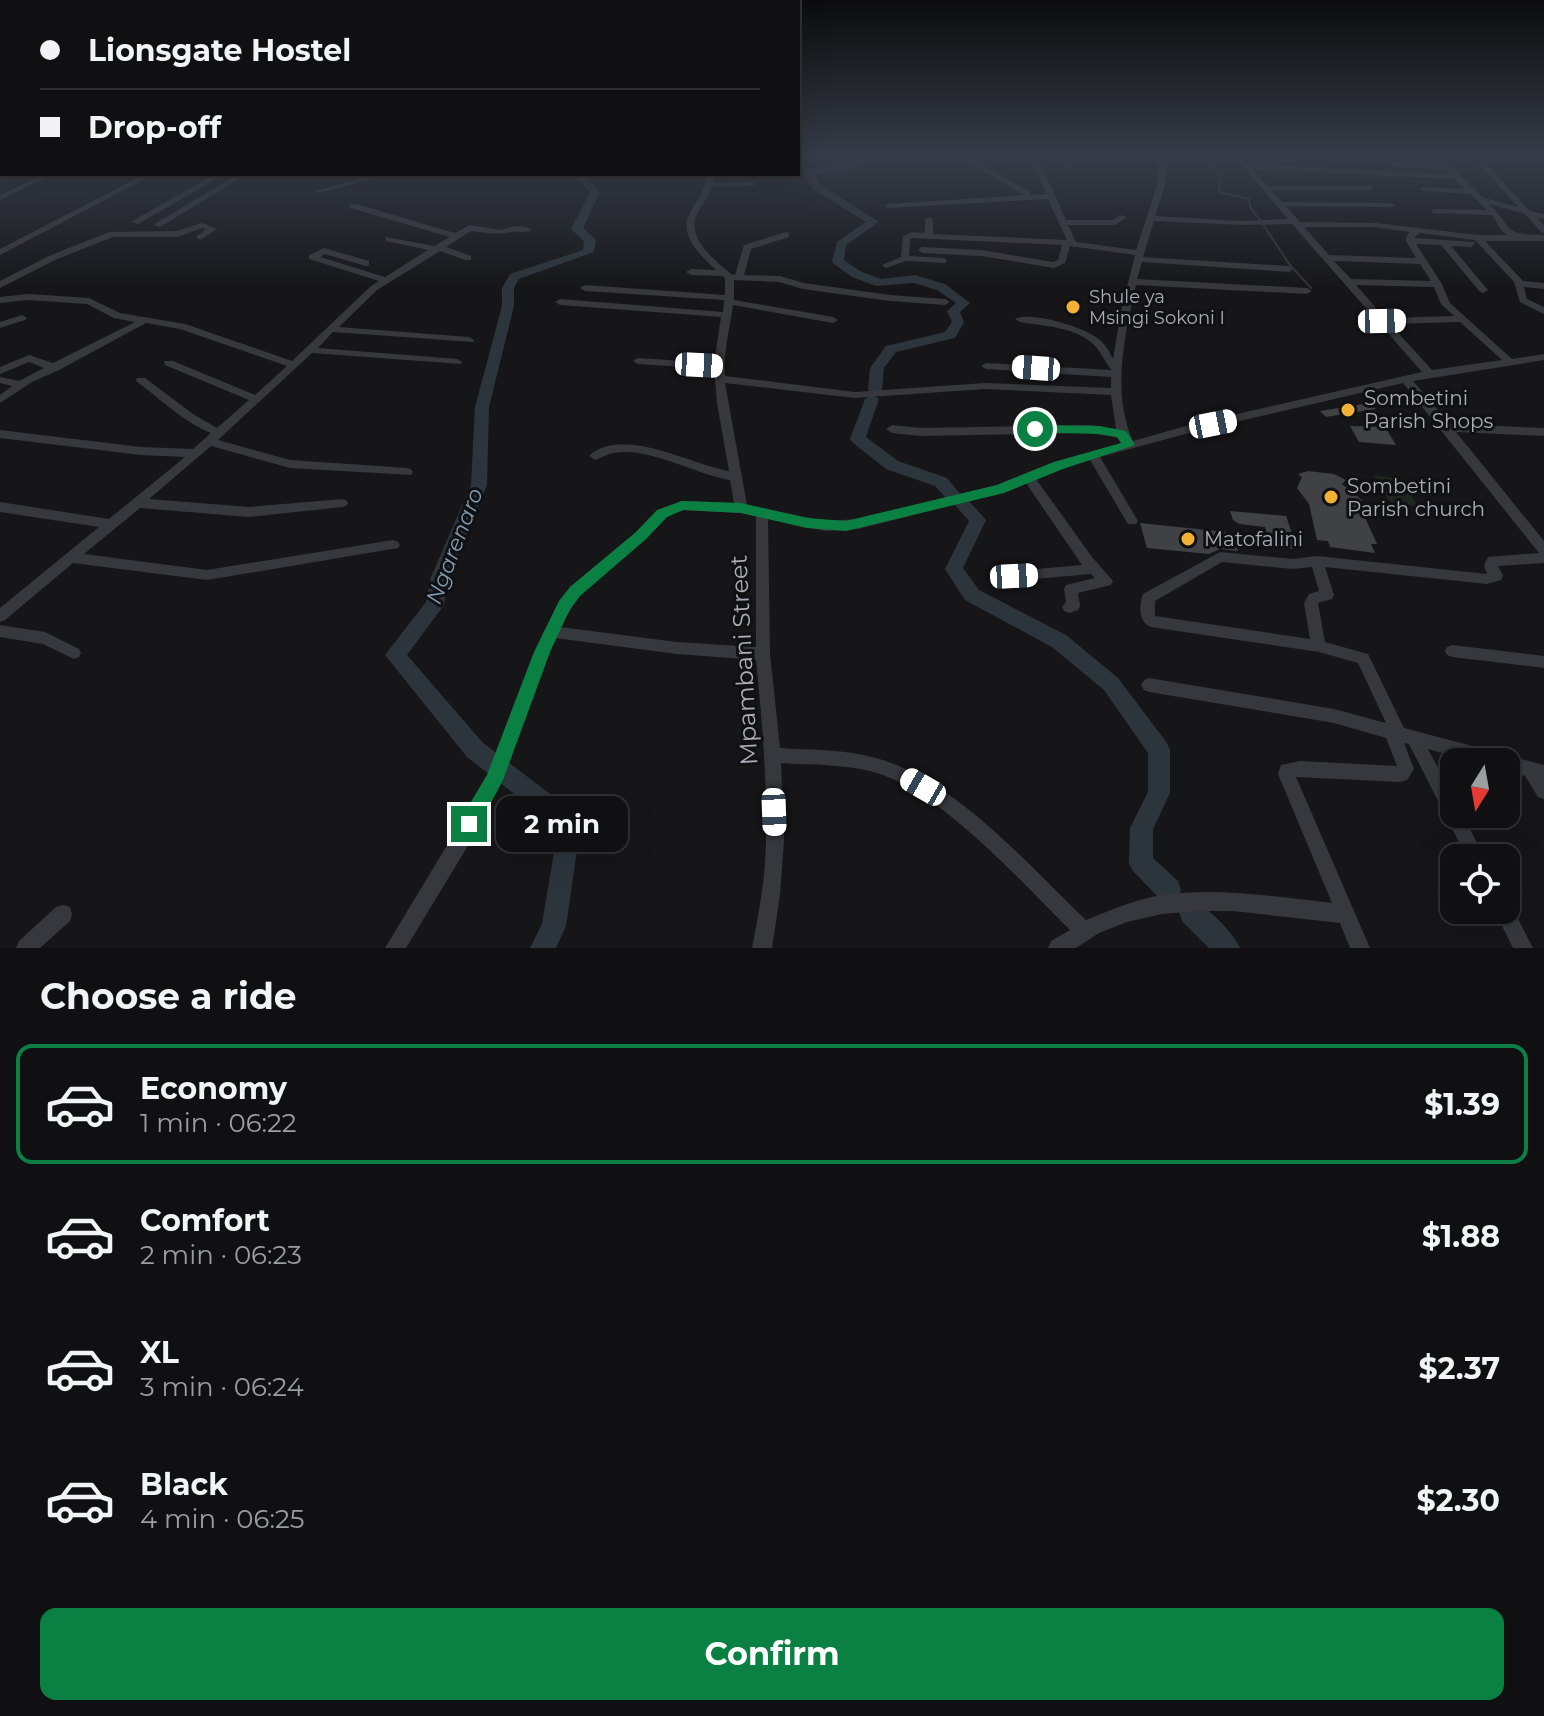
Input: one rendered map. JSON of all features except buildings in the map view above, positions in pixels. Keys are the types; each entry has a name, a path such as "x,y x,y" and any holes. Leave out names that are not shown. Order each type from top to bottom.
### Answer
{"street":[{"path":"0,252 100,200"},
{"path":"135,222 174,200"},
{"path":"157,225 199,200"},
{"path":"700,200 691,219 691,232 711,262 731,275"},
{"path":"888,206 970,200"},
{"path":"922,250 981,253 1054,265 1062,261 1070,243 1053,200"},
{"path":"1125,440 1116,420 1116,371 1133,282 1157,200"},
{"path":"1276,200 1429,374"},
{"path":"1480,200 1500,219 1504,230 1517,238"},
{"path":"1492,200 1544,217"},
{"path":"1150,218 1368,225 1445,244 1542,238 1528,211 1516,200"},
{"path":"1279,204 1391,205"},
{"path":"353,206 455,236"},
{"path":"1435,211 1491,213"},
{"path":"1062,222 1115,223 1123,217"},
{"path":"929,219 929,236"},
{"path":"0,285 52,258 112,234 178,234 202,225 213,229 200,237"},
{"path":"0,616 139,503 384,280 455,236 475,228 500,233 527,230"},
{"path":"741,508 719,366 731,275 747,247 786,235"},
{"path":"905,258 907,236 929,236 1070,243 1140,254 1289,269"},
{"path":"1413,236 1480,240 1520,284 1523,300 1544,311"},
{"path":"1413,236 1444,301 1510,362"},
{"path":"389,239 468,258"},
{"path":"1445,244 1483,290"},
{"path":"366,263 324,251 312,257 384,280"},
{"path":"886,265 905,258 943,261"},
{"path":"1329,258 1423,261"},
{"path":"691,272 780,279 803,286 903,300 945,302"},
{"path":"1133,282 1307,291"},
{"path":"1349,282 1437,284"},
{"path":"1520,284 1544,286"},
{"path":"585,288 730,300 833,320"},
{"path":"0,300 40,297 89,301 117,316 182,326 294,365"},
{"path":"560,302 728,315"},
{"path":"0,325 22,318"},
{"path":"1020,319 1091,337 1101,346 1116,371"},
{"path":"1382,321 1461,319"},
{"path":"0,400 21,385 142,322"},
{"path":"330,329 469,340"},
{"path":"309,350 457,362"},
{"path":"395,948 494,780 551,632 575,591 641,536 662,514 682,505 741,508 825,526 846,526 1000,489 1125,440 1429,374 1544,357"},
{"path":"0,371 29,358 55,368"},
{"path":"638,361 719,366"},
{"path":"169,363 256,399"},
{"path":"986,366 1116,371"},
{"path":"720,379 855,395 985,386 1117,392"},
{"path":"0,380 21,385"},
{"path":"141,380 213,436 290,464 407,472"},
{"path":"1406,380 1450,428 1501,500 1544,550"},
{"path":"1450,428 1544,432"},
{"path":"892,429 920,432 1090,429 1125,440"},
{"path":"0,434 141,451 195,453"},
{"path":"595,456 614,448 663,455 737,477"},
{"path":"1093,455 1132,521"},
{"path":"1030,479 1093,569 1106,581 1071,589 1073,606 1069,607"},
{"path":"139,503 249,512 342,503"},
{"path":"0,507 112,524"},
{"name":"Mpambani Street","path":"762,513 763,654 773,755 775,840 771,895 762,948"},
{"path":"72,558 207,575 393,545"},
{"path":"1468,844 1402,735 1365,660 1349,652 1319,646 1151,621 1148,618 1150,596 1220,557 1293,564 1317,561 1487,579 1496,576 1491,566 1493,561 1544,558"},
{"path":"1317,561 1327,595 1314,598 1311,603 1319,646"},
{"path":"1014,576 1093,569"},
{"path":"0,631 45,638 74,653"},
{"path":"551,632 636,644 763,654"},
{"path":"1452,651 1544,662"},
{"path":"1149,685 1309,711 1449,748"},
{"path":"1360,948 1287,779 1287,771 1401,774 1406,769 1402,735"},
{"path":"773,755 866,764 900,774 923,787 980,831 1084,931"},
{"path":"1537,771 1544,791"},
{"path":"1058,948 1084,931 1134,909 1168,902 1225,900 1345,914"},
{"path":"26,948 63,914"},
{"path":"1510,924 1523,948"}],"shaded area":[{"path":"1374,476 1399,478 1418,506 1391,504"}],"waterway":[{"name":"Ngarenaro","path":"543,948 554,926 570,823 475,750 395,655 435,605 440,577 479,485 482,407 508,306 508,288 514,277 588,252 590,240 577,229 591,200"},
{"path":"838,200 873,222 841,244 838,261 856,274 880,283 915,279 941,287 964,303 953,311 958,322 950,335 891,349 877,368 875,390"},
{"path":"1249,200 1250,207 1260,220"},
{"path":"1263,224 1289,264 1311,288"},
{"path":"872,399 858,439 892,465 941,482 953,495"},
{"path":"963,505 978,520 954,569 972,595 1059,641 1111,684 1159,750 1159,793 1141,828 1141,863 1169,890"},
{"path":"1191,912 1227,948"}],"place":[{"name":"Shule ya Msingi Sokoni I","path":"1073,307"},
{"name":"Sombetini Parish Shops","path":"1348,410"},
{"name":"Sombetini Parish church","path":"1331,497"},
{"name":"Matofalini","path":"1188,539"}],"route":[{"path":"469,824 494,780 542,652 564,606 575,591 641,536 662,514 682,505 741,508 807,523 846,526 1000,489 1058,465 1129,445 1121,434 1099,430 1035,429"}]}
